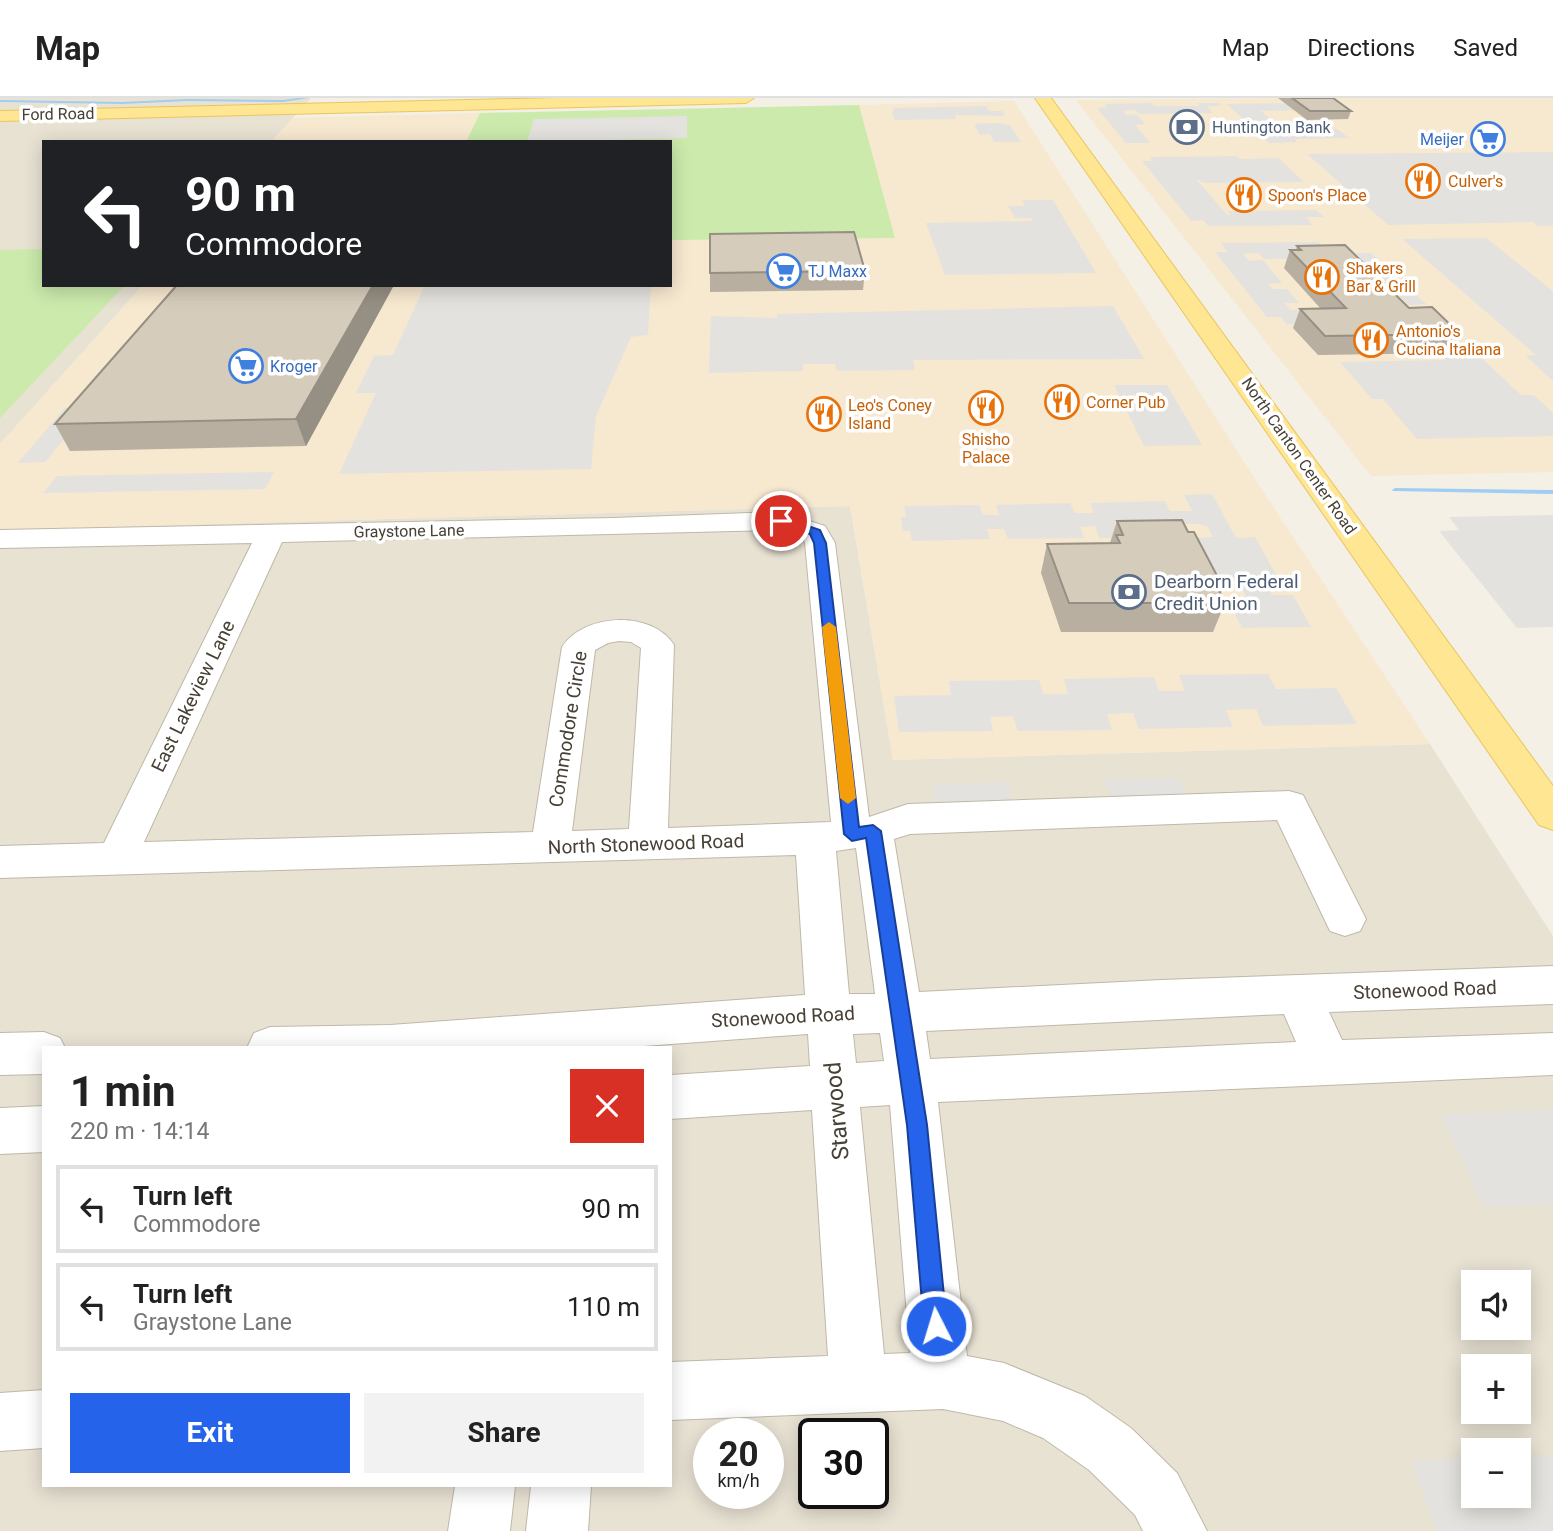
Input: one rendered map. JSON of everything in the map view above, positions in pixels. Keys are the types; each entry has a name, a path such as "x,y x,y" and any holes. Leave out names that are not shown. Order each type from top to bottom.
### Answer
{"main road":[{"name":"Ford Road","path":"0,116 746,98"},
{"name":"North Canton Center Road","path":"1043,98 1553,815"}],"street":[{"name":"Graystone Lane","path":"0,539 781,521 815,532 820,543 847,835"},
{"name":"East Lakeview Lane","path":"116,859 271,534"},
{"name":"Commodore Circle","path":"550,847 579,646 586,638 597,633 638,632 651,636 658,645 648,844"},
{"name":"North Stonewood Road","path":"0,862 648,844 847,835 908,819 1289,805 1345,919"},
{"path":"847,835 900,1013 911,1083 943,1380"},
{"name":"Starwood","path":"847,835 829,1014 858,1383"},
{"name":"Stonewood Road","path":"390,1046 778,1015 900,1013 1553,985"},
{"path":"1298,994 1328,1061"},
{"path":"0,1054 42,1053"},
{"path":"672,1097 835,1085 1328,1061 1553,1054"},
{"path":"0,1131 42,1129"},
{"path":"672,1391 943,1380 1004,1392 1064,1417 1110,1449 1156,1494 1176,1531"},
{"path":"0,1422 42,1419"},
{"path":"479,1531 485,1487"},
{"path":"557,1531 561,1487"}],"shaded area":[{"path":"0,98 311,98 273,140 42,140 42,287 141,287 0,444"},
{"path":"1553,98 1553,472 1371,476 1076,100"},
{"path":"1014,101 1262,490 1430,744 893,760 850,506 0,530 0,444 141,287 672,287 672,240 895,238 859,105"},
{"path":"1151,103 1154,106 1200,106 1198,103 1218,103 1222,106 1207,106 1213,113 1139,114 1136,110 1123,111 1126,115 1136,114 1145,124 1135,125 1150,143 1126,143 1097,108 1107,107 1105,104"},
{"path":"1302,103 1310,110 1261,111 1283,130 1337,129 1349,138 1295,139 1297,142 1269,143 1227,104"},
{"path":"986,106 989,111 1002,111 1005,116 955,115 956,119 895,120 892,112 893,108"},
{"path":"480,113 467,140 273,140 293,118"},
{"path":"687,116 687,138 528,140 534,119"},
{"path":"974,124 1010,125 1021,142 994,142 990,134 980,135"},
{"path":"1553,152 1553,226 1538,226 1533,222 1388,225 1307,154"},
{"path":"1237,156 1240,159 1278,158 1304,182 1204,183 1196,179 1227,215 1231,215 1227,211 1316,210 1324,217 1306,217 1313,225 1208,226 1203,220 1191,221 1142,161 1152,161 1150,157"},
{"path":"1022,200 1053,200 1096,273 945,275 926,223 1033,221 1032,218 1015,218 1008,206 1025,206"},
{"path":"1486,238 1553,291 1553,381 1526,356 1536,355 1402,239"},
{"path":"1318,242 1332,258 1264,259 1259,253 1243,254 1249,261 1263,260 1282,283 1268,284 1273,289 1287,289 1299,303 1285,303 1290,310 1401,309 1414,322 1286,324 1281,317 1267,317 1215,252 1227,252 1221,243"},
{"path":"1355,253 1371,253 1426,304 1409,305"},
{"path":"424,287 651,287 648,335 631,337 596,416 591,469 339,474 376,393 356,393 374,356 393,355"},
{"path":"1113,306 1144,359 913,360 915,370 837,371 835,364 803,364 803,371 709,373 711,316 777,318 777,314"},
{"path":"1453,350 1473,350 1521,395 1534,395 1553,413 1553,436 1417,439 1383,399 1372,399 1340,362 1445,360 1441,355 1456,354"},
{"path":"1114,385 1167,385 1202,445 1144,446"},
{"path":"65,408 90,408 45,462 18,463"},
{"path":"274,472 265,489 43,493 57,476"},
{"path":"1212,494 1236,538 1255,537 1279,580 1264,580 1272,595 1293,595 1311,627 1242,628 1226,597 1246,596 1238,580 1217,581 1196,538 1213,537 1207,526 1177,524 1183,537 1099,538 1095,526 1080,527 1084,538 1008,539 1004,529 987,529 990,539 912,541 910,531 903,531 901,517 906,517 904,506 979,505 983,515 999,515 996,505 1070,503 1075,513 1094,513 1090,503 1165,501 1170,511 1192,511 1184,495"},
{"path":"850,506 893,760 1430,744 1553,936 1553,1531 0,1531 0,530"},
{"path":"1553,515 1553,627 1517,628 1439,531 1459,530 1449,517"},
{"path":"1268,674 1276,689 1336,688 1357,724 1263,726 1256,709 1226,710 1233,727 1139,729 1133,713 1107,714 1112,730 1018,731 1013,716 990,717 993,731 899,732 894,696 951,695 949,681 1039,680 1043,694 1068,694 1064,679 1154,677 1159,691 1185,691 1179,675"},
{"path":"1180,778 1187,797 1112,799 1106,780"},
{"path":"1007,782 1012,803 936,805 932,785"},
{"path":"1553,1110 1553,1204 1484,1207 1441,1114"},
{"path":"1553,1455 1553,1531 1437,1531 1411,1461 1461,1459 1461,1508 1531,1508 1531,1456"}],"green space":[{"path":"859,105 895,238 672,240 672,140 467,140 480,113"},
{"path":"42,249 42,287 123,287 0,418 0,250"}],"building":[{"path":"1292,98 1333,98 1351,111 1310,111"},
{"path":"854,232 865,271 710,273 710,234"},
{"path":"1345,245 1409,308 1432,307 1460,334 1325,336 1300,309 1346,308 1290,250 1301,250 1297,246"},
{"name":"Kroger","path":"175,287 372,287 296,419 55,424"},
{"path":"1182,520 1188,532 1194,532 1223,587 1217,587 1225,603 1069,603 1047,544 1120,543 1116,535 1123,535 1117,521"}],"waterway":[{"path":"0,101 122,103 187,100 283,101 307,98"},
{"path":"354,98 364,98"},
{"path":"1395,490 1553,492"}],"slow traffic":[{"path":"829,627 848,798"}],"place":[{"name":"Huntington Bank","path":"1187,127"},
{"name":"Meijer","path":"1488,139"},
{"name":"Culver's","path":"1423,181"},
{"name":"Spoon's Place","path":"1244,195"},
{"name":"TJ Maxx","path":"784,271"},
{"name":"Shakers Bar & Grill","path":"1322,277"},
{"name":"Antonio's Cucina Italiana","path":"1371,340"},
{"name":"Kroger","path":"246,366"},
{"name":"Corner Pub","path":"1062,402"},
{"name":"Shisho Palace","path":"986,408"},
{"name":"Leo's Coney Island","path":"824,414"},
{"name":"Dearborn Federal Credit Union","path":"1129,592"}],"route":[{"path":"781,521 815,532 820,543 852,834 873,831 917,1125 936,1326"}]}
